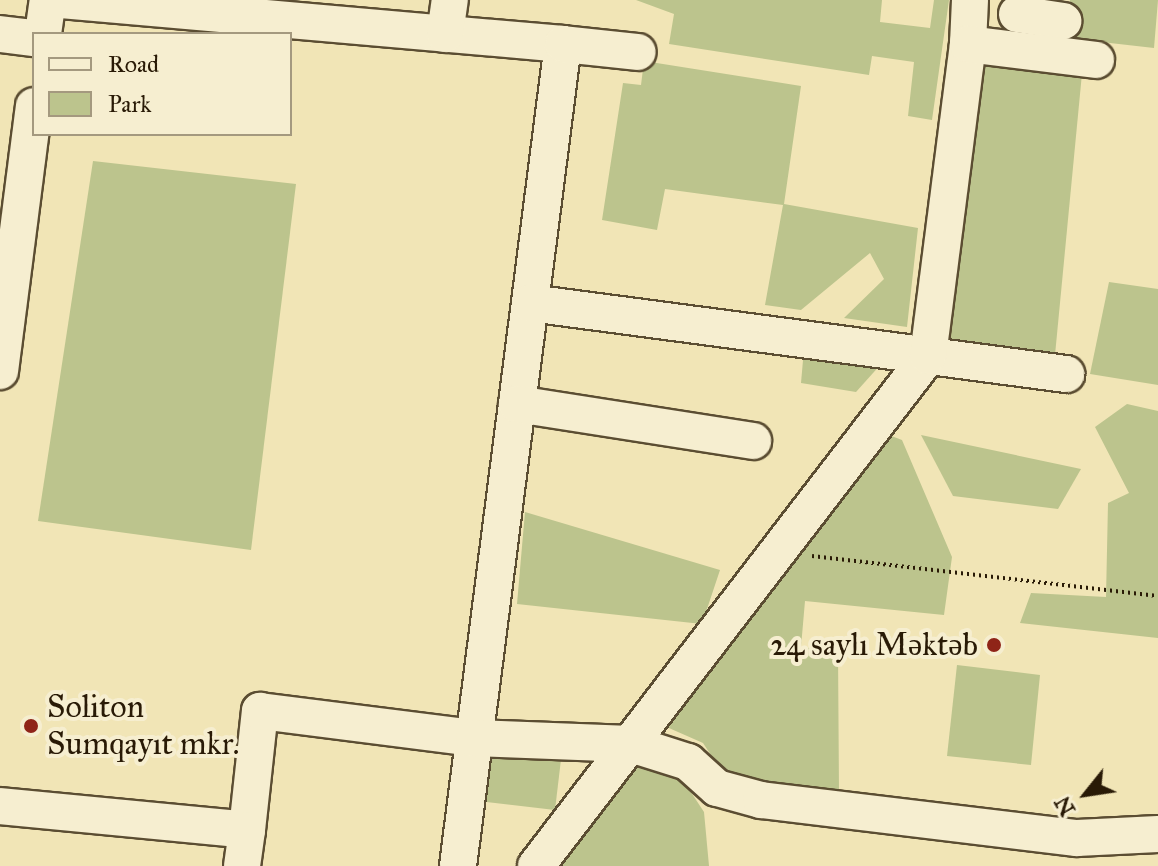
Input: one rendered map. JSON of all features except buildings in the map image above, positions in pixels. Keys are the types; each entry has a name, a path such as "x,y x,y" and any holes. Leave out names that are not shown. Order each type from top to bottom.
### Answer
{"street":[{"path":"43,32 48,0"},
{"path":"61,0 448,17 563,44 638,52"},
{"path":"536,866 631,744 774,550 928,356 968,44 970,0"},
{"path":"968,44 1017,20 1063,21"},
{"path":"1017,20 1096,60"},
{"path":"0,34 32,38"},
{"path":"458,866 563,44"},
{"path":"0,371 32,122"},
{"path":"530,303 1066,374"},
{"path":"517,404 753,441"},
{"path":"242,866 260,711 474,738 631,744 688,762 717,788 761,800 1077,838 1158,834"},
{"path":"0,806 247,830"}],"path":[{"path":"774,550 1158,596"}],"green space":[{"path":"636,0 882,0 880,22 930,28 934,0 949,0 932,120 908,116 914,62 872,56 869,75 669,44 674,14"},
{"path":"1070,0 1158,0 1154,48 1066,38"},
{"path":"982,50 1083,63 1055,355 944,342"},
{"path":"644,61 801,86 784,204 918,228 907,327 844,318 884,279 870,253 801,310 765,305 783,205 665,189 657,230 602,220 623,83 641,85"},
{"path":"93,161 296,184 251,550 38,521"},
{"path":"1109,282 1158,289 1158,385 1090,374"},
{"path":"804,349 882,363 856,392 801,383"},
{"path":"1127,404 1158,411 1158,638 1020,623 1031,593 1106,597 1108,503 1129,493 1095,427"},
{"path":"873,429 902,440 952,557 944,615 805,601 801,647 838,651 839,792 730,784 703,743 653,721"},
{"path":"921,435 1081,469 1058,509 953,496"},
{"path":"525,512 720,570 702,624 517,604"},
{"path":"957,665 1040,675 1031,765 947,756"},
{"path":"486,740 562,751 555,810 478,801"},
{"path":"623,759 677,771 704,812 709,866 561,866 554,847"}],"place":[{"name":"24 saylı Məktəb","path":"994,645"},
{"name":"Soliton Sumqayıt mkr.","path":"31,726"}]}
